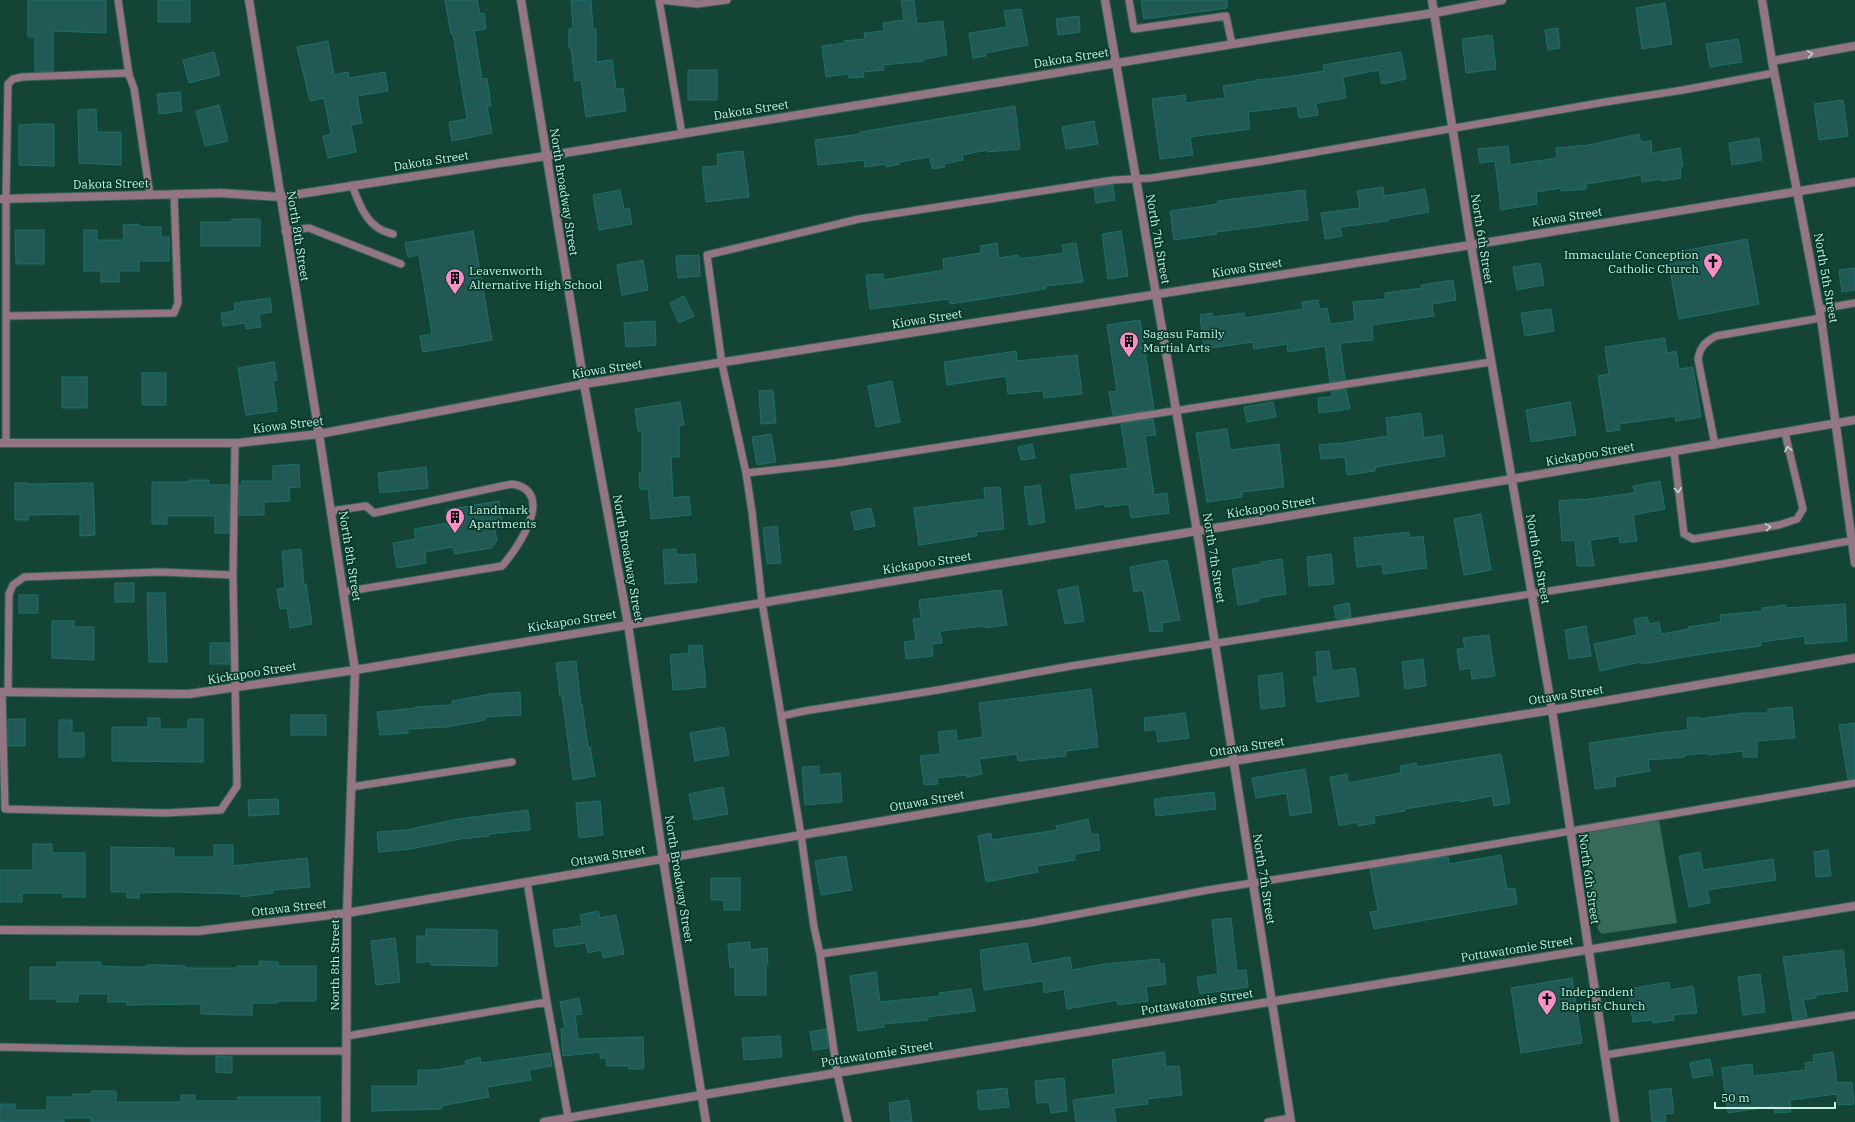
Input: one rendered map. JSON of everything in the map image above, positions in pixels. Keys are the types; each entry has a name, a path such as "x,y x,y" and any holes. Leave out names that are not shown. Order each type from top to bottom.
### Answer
{"street":[{"name":"North 8th Street","path":"249,0 285,231 319,434 355,670 347,913 346,1122"},
{"name":"North Broadway Street","path":"521,0 584,384 628,624 663,859 706,1122"},
{"name":"North 7th Street","path":"1105,0 1197,531 1290,1120"},
{"name":"North 6th Street","path":"1432,0 1471,245 1552,710 1615,1122"},
{"name":"Dakota Street","path":"3,198 221,193 280,196 546,156 1232,44 1434,13 1502,0"},
{"name":"North 5th Street","path":"1762,0 1774,73 1821,314 1855,562"},
{"path":"1772,61 1855,46"},
{"name":"Kiowa Street","path":"3,443 235,443 319,434 584,384 722,364 1471,245 1855,182"},
{"name":"Kickapoo Street","path":"3,692 189,694 235,688 355,670 1512,479 1855,420"},
{"name":"Ottawa Street","path":"0,930 198,931 347,913 1233,761 1552,710 1855,658"},
{"name":"Pottawatomie Street","path":"544,1122 568,1120 702,1094 1855,906"}],"lane":[{"path":"118,0 129,73 134,88 150,195"},
{"path":"682,134 660,0 697,4 727,0"},
{"path":"1129,0 1134,29 1226,16 1232,44"},
{"path":"3,443 6,316 3,198 8,84 13,79 22,77 129,73"},
{"path":"848,1122 837,1072 820,954 814,926 802,835 785,748 782,716 762,602 746,473 722,364 707,255 859,219 1114,180 1151,178 1264,161 1683,90 1774,73"},
{"path":"352,185 360,208 372,225 384,232 393,234"},
{"path":"6,316 174,313 178,303 174,194"},
{"path":"285,231 309,228 401,264"},
{"path":"1715,445 1698,359 1699,349 1706,341 1716,336 1821,314 1855,303"},
{"path":"746,473 836,463 934,447 1111,422 1176,410 1491,362"},
{"path":"1674,452 1684,534 1692,539 1779,525 1797,519 1803,509 1785,433"},
{"path":"233,575 160,572 24,577 13,585 9,594 3,692 5,809 166,813 221,810 237,786 233,575 235,443"},
{"path":"331,511 366,506 374,513 512,484 522,486 532,496 532,518 510,557 502,566 343,592"},
{"path":"782,716 804,710 1532,593 1722,564 1853,541"},
{"path":"351,788 512,762"},
{"path":"820,954 1030,923 1252,883 1855,783"},
{"path":"527,882 568,1120"},
{"path":"347,1036 547,1002"},
{"path":"1605,1055 1855,1015"},
{"path":"0,1047 193,1051 347,1051"},
{"path":"1268,1122 1290,1120"}],"green space":[{"path":"1659,820 1677,923 1602,934 1598,930 1582,833"}],"building":[{"path":"28,0 106,0 106,33 53,31 53,71 35,72 35,37 28,37"},
{"path":"158,0 190,0 190,22 158,22"},
{"path":"445,0 477,0 480,14 484,13 486,29 474,31 482,79 487,78 491,106 487,106 492,133 452,141 449,122 467,119 453,34 451,34"},
{"path":"571,0 591,0 593,29 596,29 596,62 612,60 616,89 623,88 626,111 586,117 581,80 575,81 571,48 569,48 569,29 573,29"},
{"path":"901,0 914,0 917,24 943,21 947,55 924,59 924,61 883,65 884,70 863,72 864,77 849,78 848,74 826,77 822,46 845,43 844,41 865,39 864,33 884,31 883,23 904,20"},
{"path":"1141,0 1227,0 1227,8 1144,19"},
{"path":"1665,3 1672,44 1642,49 1636,8"},
{"path":"1021,9 1028,45 985,53 986,56 973,58 969,33 1007,27 1004,11"},
{"path":"1079,16 1080,32 1058,35 1056,19"},
{"path":"1558,28 1560,48 1548,50 1545,30"},
{"path":"1492,35 1496,69 1466,73 1462,39"},
{"path":"1738,39 1742,62 1710,67 1706,44"},
{"path":"328,41 334,75 348,72 349,78 385,72 388,91 357,96 362,123 351,125 356,152 328,158 323,136 331,134 324,98 310,101 297,47"},
{"path":"214,52 220,75 189,83 183,60"},
{"path":"1401,52 1406,79 1382,84 1379,70 1343,77 1346,98 1316,103 1318,115 1299,118 1297,106 1248,112 1250,129 1190,137 1193,155 1160,159 1152,99 1185,95 1186,103 1225,98 1223,86 1324,71 1323,65"},
{"path":"688,70 717,70 717,100 688,100"},
{"path":"180,92 182,111 159,114 157,94"},
{"path":"1843,100 1848,136 1819,140 1814,104"},
{"path":"219,105 228,141 205,146 196,111"},
{"path":"1015,106 1020,149 987,152 987,150 962,155 963,160 944,164 945,167 932,169 930,157 899,162 899,164 886,167 886,164 865,167 864,160 818,165 815,140 860,134 860,132"},
{"path":"96,109 97,132 121,132 121,165 79,163 78,110"},
{"path":"1094,121 1098,144 1066,149 1062,127"},
{"path":"54,124 54,166 19,165 19,125"},
{"path":"1639,134 1641,142 1651,141 1652,153 1680,148 1683,166 1680,167 1681,178 1642,182 1641,175 1586,184 1586,189 1561,191 1561,188 1536,192 1537,204 1501,210 1495,161 1480,163 1478,149 1508,146 1510,165 1557,158 1556,148 1589,145"},
{"path":"1759,138 1762,160 1732,165 1729,143"},
{"path":"743,151 749,197 706,202 702,167 718,166 717,154"},
{"path":"1113,185 1115,200 1096,203 1094,188"},
{"path":"1383,187 1384,196 1425,189 1429,212 1388,219 1388,221 1340,227 1342,236 1325,239 1321,213 1360,208 1357,191"},
{"path":"620,190 624,209 629,208 632,224 599,230 593,195"},
{"path":"1305,190 1308,220 1216,232 1217,234 1174,240 1170,211 1218,204 1217,201"},
{"path":"232,219 260,219 260,246 201,246 201,222 232,222"},
{"path":"139,224 139,227 161,227 161,237 169,237 169,261 139,261 139,271 119,271 119,282 101,282 101,271 84,271 84,230 97,230 97,240 124,240 123,225"},
{"path":"15,230 44,230 44,264 16,264"},
{"name":"Leavenworth Alternative High School","path":"473,231 492,340 423,352 420,336 432,334 419,255 408,257 405,243"},
{"path":"1121,231 1128,276 1108,279 1102,234"},
{"name":"Immaculate Conception Catholic Church","path":"1747,239 1759,304 1679,319 1667,254"},
{"path":"997,243 999,258 1018,255 1019,259 1064,253 1062,245 1076,243 1083,282 1045,286 1046,289 950,304 949,299 870,309 866,275 883,274 883,280 944,270 943,259 981,253 980,246"},
{"path":"699,255 700,276 678,278 676,256"},
{"path":"643,260 648,290 622,295 617,265"},
{"path":"1540,263 1544,285 1517,290 1513,267"},
{"path":"1855,268 1855,290 1842,292 1839,270"},
{"path":"1453,280 1456,300 1432,304 1434,316 1372,325 1373,340 1340,343 1345,380 1330,382 1325,346 1288,352 1287,344 1254,349 1253,342 1204,349 1200,315 1212,313 1213,317 1244,313 1245,318 1303,309 1302,302 1318,300 1319,309 1327,308 1330,324 1355,321 1353,302 1386,299 1385,293 1422,288 1421,285"},
{"path":"684,296 694,316 679,323 670,303"},
{"path":"270,298 272,312 259,314 261,327 246,329 245,323 223,326 221,313 235,311 234,303"},
{"path":"1551,309 1554,331 1525,336 1521,313"},
{"name":"Sagasu Family Martial Arts","path":"1140,320 1154,409 1113,415 1109,392 1117,391 1107,325"},
{"path":"655,321 656,345 626,347 624,323"},
{"path":"1665,338 1667,353 1676,351 1679,369 1693,367 1701,417 1676,421 1675,416 1619,424 1620,430 1607,432 1598,376 1609,374 1605,347"},
{"path":"1016,351 1017,361 1077,355 1082,394 1044,398 1043,391 1008,394 1006,376 947,385 944,362"},
{"path":"274,362 277,380 273,381 277,411 246,415 238,368"},
{"path":"142,373 166,373 166,405 142,405"},
{"path":"62,377 87,377 87,408 62,408"},
{"path":"892,381 900,422 876,427 868,386"},
{"path":"1346,389 1350,409 1319,413 1318,398 1332,397 1332,392"},
{"path":"773,390 776,423 761,424 759,391"},
{"path":"680,402 684,425 679,426 679,457 671,457 673,498 689,496 691,515 651,519 648,489 640,489 639,473 642,473 642,431 638,431 635,409"},
{"path":"1273,402 1276,417 1247,422 1244,407"},
{"path":"1570,402 1576,435 1531,442 1526,410"},
{"path":"1421,413 1424,438 1442,435 1445,456 1375,467 1375,471 1347,475 1345,457 1321,459 1319,445 1337,444 1388,436 1386,418"},
{"path":"1153,419 1156,435 1145,436 1154,495 1167,493 1169,513 1131,518 1129,504 1105,507 1104,504 1076,509 1070,475 1128,468 1121,424"},
{"path":"1227,429 1230,450 1279,444 1284,487 1242,492 1242,497 1207,502 1196,433"},
{"path":"771,434 776,462 757,465 752,437"},
{"path":"1032,444 1035,458 1021,460 1018,447"},
{"path":"299,464 300,487 289,488 290,501 264,502 264,515 239,515 239,485 242,485 242,481 273,481 273,466"},
{"path":"426,467 428,488 380,493 378,473"},
{"path":"189,480 209,480 209,485 229,485 229,533 215,533 215,516 167,516 167,524 152,524 152,482 189,482"},
{"path":"1660,481 1665,509 1633,515 1637,541 1620,543 1619,536 1590,540 1594,566 1577,566 1575,540 1562,541 1559,501 1581,500 1635,493 1633,486"},
{"path":"15,483 93,483 95,535 80,536 80,514 28,515 28,520 15,520"},
{"path":"1040,485 1045,522 1029,525 1024,487"},
{"path":"1000,487 1004,529 976,532 977,536 919,545 914,508 985,499 984,488"},
{"name":"Landmark Apartments","path":"499,501 503,527 495,529 497,541 491,548 455,554 453,547 425,552 426,563 397,568 393,543 416,539 414,529 448,523 446,510"},
{"path":"871,508 875,526 855,530 851,512"},
{"path":"1481,514 1491,570 1464,575 1454,519"},
{"path":"777,526 781,563 767,564 763,528"},
{"path":"1409,532 1410,538 1423,536 1427,568 1383,574 1382,564 1357,567 1354,538"},
{"path":"301,549 304,585 306,584 312,624 290,628 287,608 280,609 277,589 285,588 282,551"},
{"path":"676,549 676,555 695,554 697,582 665,584 663,550"},
{"path":"1331,554 1334,584 1309,586 1307,557"},
{"path":"1282,559 1286,594 1258,598 1259,601 1238,605 1232,569"},
{"path":"1167,560 1180,620 1162,623 1163,631 1150,632 1143,590 1134,592 1130,567"},
{"path":"115,583 134,583 134,602 115,602"},
{"path":"1078,586 1084,621 1065,624 1058,590"},
{"path":"1001,590 1007,625 940,631 942,643 932,644 933,656 906,659 904,642 916,640 913,619 921,618 919,600"},
{"path":"147,593 165,593 167,662 149,662"},
{"path":"19,595 38,595 38,613 19,613"},
{"path":"1349,603 1351,617 1336,619 1334,606"},
{"path":"1845,604 1847,641 1805,644 1805,636 1761,642 1761,646 1642,664 1641,662 1600,671 1594,644 1637,635 1634,619 1647,617 1649,624 1659,622 1661,634 1689,629 1688,627 1721,622 1720,615 1763,611 1762,608 1786,605 1786,608"},
{"path":"52,621 74,621 74,627 94,627 94,660 52,658"},
{"path":"1586,626 1591,656 1569,659 1565,630"},
{"path":"1489,635 1495,676 1472,679 1471,668 1460,670 1457,649 1465,648 1463,638"},
{"path":"210,643 229,643 230,664 210,664"},
{"path":"702,645 706,687 673,690 670,655 689,653 688,646"},
{"path":"1329,651 1332,671 1355,668 1359,696 1317,702 1313,677 1318,677 1316,652"},
{"path":"1423,659 1426,686 1405,689 1402,662"},
{"path":"576,661 581,705 582,704 588,747 590,747 595,776 573,780 556,663"},
{"path":"1282,673 1285,706 1261,709 1258,676"},
{"path":"1091,689 1098,747 1066,751 1066,756 1018,761 1017,754 979,759 982,774 967,777 966,775 937,778 938,784 924,785 920,756 941,754 938,732 956,730 957,741 983,737 979,703"},
{"path":"520,692 521,715 484,717 485,720 447,727 408,729 408,733 380,735 377,712 415,707 452,705 452,701 490,694"},
{"path":"1792,707 1795,738 1757,741 1757,757 1743,757 1743,751 1708,755 1708,753 1684,755 1685,757 1648,760 1650,771 1615,777 1616,786 1595,789 1589,743 1688,730 1687,718 1699,717 1699,719 1743,713 1768,713 1768,709"},
{"path":"1185,713 1189,738 1158,742 1156,729 1145,731 1144,718"},
{"path":"291,715 326,715 326,735 291,735"},
{"path":"148,718 160,718 160,729 188,729 188,719 203,719 203,762 112,761 112,727 148,727"},
{"path":"8,719 25,719 25,746 8,746"},
{"path":"59,720 72,720 72,733 84,733 84,757 59,757"},
{"path":"1855,723 1855,778 1848,779 1839,725"},
{"path":"724,727 729,755 695,761 690,733"},
{"path":"1501,754 1510,803 1494,806 1492,796 1460,802 1460,800 1405,809 1405,811 1374,816 1375,823 1358,826 1357,822 1339,826 1330,777 1347,774 1348,783 1401,773 1400,766 1416,763 1417,767"},
{"path":"819,766 819,775 840,773 842,802 805,805 802,767"},
{"path":"1305,769 1312,812 1290,816 1287,793 1256,798 1252,778"},
{"path":"723,787 728,814 694,820 689,794"},
{"path":"1214,792 1216,809 1156,816 1154,799"},
{"path":"278,799 279,814 249,816 248,800"},
{"path":"600,801 603,835 579,838 576,803"},
{"path":"528,810 530,830 489,834 489,836 460,839 411,849 379,852 377,832 406,830 458,819"},
{"path":"1088,819 1091,835 1098,834 1100,850 1074,854 1075,860 1037,866 1038,872 986,882 978,836 991,833 992,840 1057,830 1056,826"},
{"path":"33,844 52,844 52,853 85,853 85,897 63,897 63,893 22,893 22,902 0,902 0,870 33,870"},
{"path":"214,845 233,845 233,866 307,858 310,887 272,890 273,893 241,897 241,894 174,892 139,893 139,898 127,898 127,892 111,892 111,847 174,848 174,857 214,857"},
{"path":"1828,850 1831,876 1816,877 1814,852"},
{"path":"1700,852 1703,870 1773,859 1776,880 1707,890 1710,903 1689,907 1679,856"},
{"path":"1501,855 1507,889 1515,888 1517,904 1374,929 1370,912 1378,911 1370,869 1448,857 1449,864"},
{"path":"846,856 852,890 821,895 815,861"},
{"path":"711,878 740,878 740,910 724,910 724,900 711,900"},
{"path":"598,911 600,918 616,915 624,954 603,958 602,950 588,953 586,943 555,947 553,930 582,926 580,915"},
{"path":"1231,918 1237,971 1246,970 1248,987 1200,994 1197,977 1218,974 1212,920"},
{"path":"426,929 497,930 497,966 431,965 431,961 417,963 417,936 426,936"},
{"path":"395,938 400,982 376,985 371,941"},
{"path":"750,942 750,950 767,948 768,964 766,964 766,995 735,995 735,967 730,968 728,944"},
{"path":"1027,943 1031,964 1070,957 1072,970 1105,964 1159,959 1160,964 1164,963 1166,984 1146,987 1148,1001 1118,1005 1117,1000 1067,1009 1064,989 1044,993 1043,981 984,990 980,950"},
{"path":"1843,950 1848,991 1816,995 1816,998 1803,1000 1807,1017 1793,1020 1783,957"},
{"path":"259,961 278,962 278,966 316,966 316,1001 277,1001 277,1003 252,1003 252,1015 237,1015 201,1014 201,1004 127,1005 127,1002 108,1002 108,994 78,994 78,1002 57,1002 57,999 30,999 30,967 57,967 57,962 101,962 101,966 122,967 147,967 147,965 159,965 185,966 185,968 237,968 237,966 259,966"},
{"path":"876,972 880,1002 940,996 939,993 971,989 975,1011 928,1017 928,1020 883,1024 884,1027 858,1031 850,976"},
{"path":"1760,974 1765,1012 1743,1015 1738,977"},
{"name":"Independent Baptist Church","path":"1572,978 1582,1043 1521,1053 1511,988"},
{"path":"1669,982 1670,990 1693,986 1697,1013 1673,1015 1674,1020 1653,1023 1653,1020 1633,1022 1628,989"},
{"path":"579,998 582,1014 575,1015 578,1039 643,1037 644,1069 629,1069 629,1066 607,1066 606,1058 600,1058 600,1052 563,1056 561,1029 565,1028 560,1002"},
{"path":"826,1029 828,1048 813,1050 810,1032"},
{"path":"780,1036 782,1057 744,1060 742,1038"},
{"path":"1164,1052 1166,1067 1179,1066 1182,1095 1147,1099 1148,1104 1114,1108 1116,1122 1076,1122 1073,1100 1116,1094 1112,1060"},
{"path":"1833,1052 1837,1083 1852,1082 1854,1104 1838,1105 1837,1094 1790,1100 1791,1112 1775,1113 1774,1106 1728,1113 1722,1068 1752,1064 1753,1076 1806,1070 1805,1063 1814,1062 1813,1055"},
{"path":"550,1053 552,1066 529,1070 531,1080 487,1087 489,1097 441,1106 441,1109 372,1111 372,1086 418,1086 418,1070 436,1070 466,1065 465,1061 480,1057 481,1063"},
{"path":"216,1056 232,1057 232,1073 216,1072"},
{"path":"1710,1059 1713,1075 1693,1078 1690,1063"},
{"path":"1064,1078 1067,1111 1051,1113 1049,1102 1037,1103 1035,1081"},
{"path":"1007,1088 1009,1107 979,1110 977,1091"},
{"path":"1671,1088 1674,1113 1665,1114 1666,1121 1652,1122 1649,1091"},
{"path":"91,1091 116,1091 116,1102 181,1102 181,1095 195,1095 195,1101 238,1101 238,1097 320,1097 320,1122 91,1122 91,1118 64,1118 64,1122 0,1122 0,1104 15,1104 15,1110 47,1110 47,1097 73,1097 73,1094 91,1094"},
{"path":"909,1100 912,1122 891,1122 889,1103"}],"place":[{"name":"Immaculate Conception Catholic Church","path":"1713,279"},
{"name":"Leavenworth Alternative High School","path":"455,295"},
{"name":"Sagasu Family Martial Arts","path":"1129,358"},
{"name":"Landmark Apartments","path":"455,534"},
{"name":"Independent Baptist Church","path":"1547,1016"}]}
